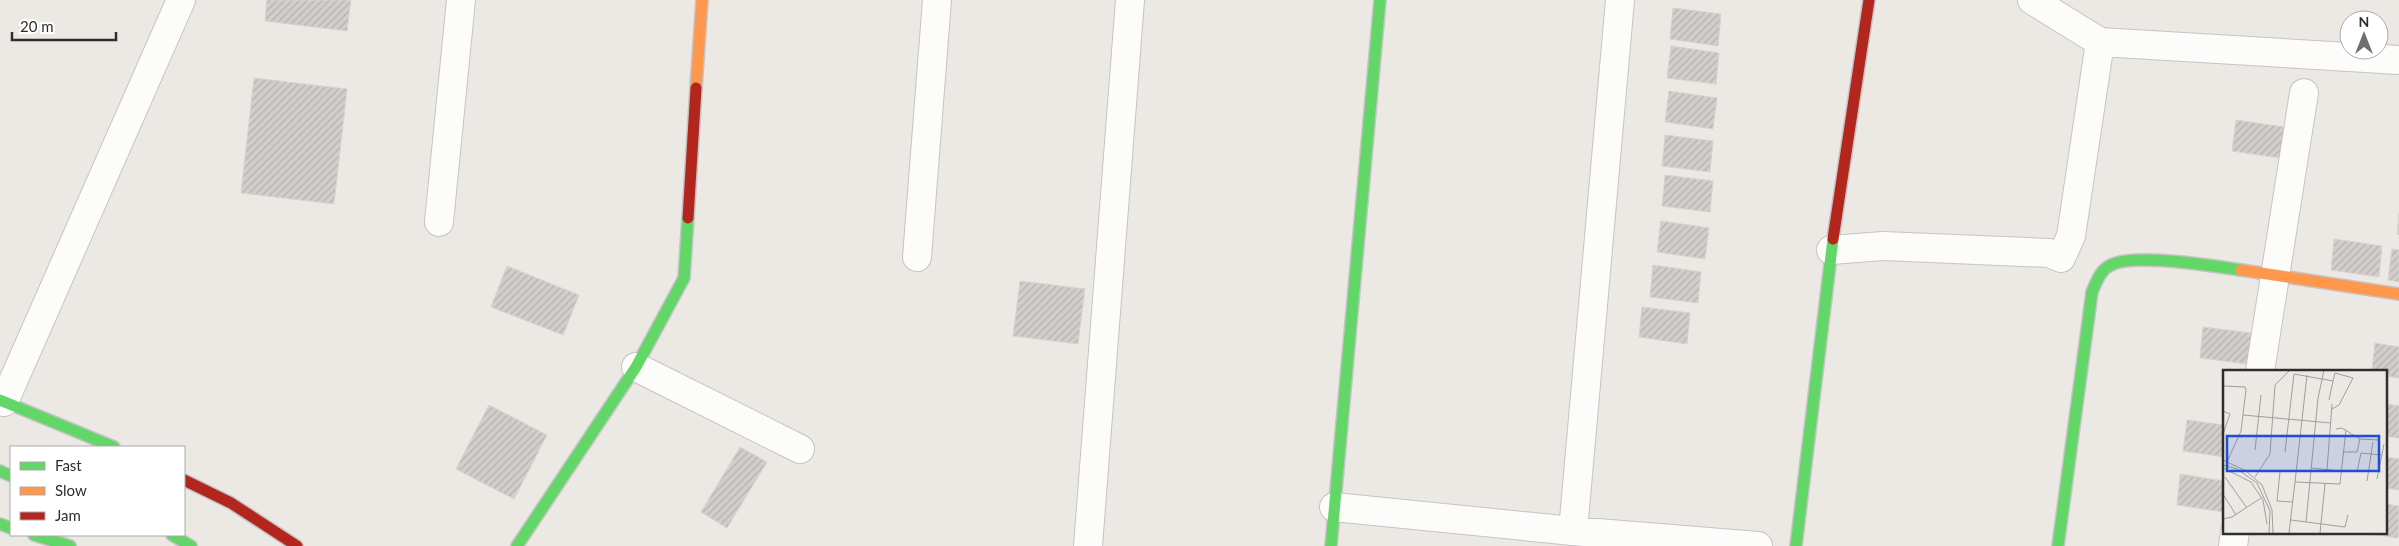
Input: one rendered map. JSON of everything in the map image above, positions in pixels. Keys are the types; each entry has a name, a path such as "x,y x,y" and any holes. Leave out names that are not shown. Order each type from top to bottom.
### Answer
{"street":[{"path":"112,446 2,401 181,0"},
{"path":"440,222 461,0"},
{"path":"517,546 636,367 684,278 702,0"},
{"path":"917,257 937,0"},
{"path":"1088,546 1130,0"},
{"path":"1330,546 1380,0"},
{"path":"1573,531 1620,0"},
{"path":"1796,546 1831,250 1869,0"},
{"path":"2032,0 2100,42 2399,60"},
{"path":"1831,250 1884,246 2049,253 2061,258 2071,236 2100,42"},
{"path":"2260,370 2304,93"},
{"path":"2058,546 2092,292 2100,273 2112,264 2133,260 2214,266 2399,294"},
{"path":"636,367 800,449"},
{"path":"185,480 231,503 297,546"},
{"path":"1334,507 1573,531 1758,546"},
{"path":"37,536 70,546"},
{"path":"174,536 191,546"}],"building":[{"path":"267,0 351,0 347,31 265,21"},
{"path":"1673,8 1721,14 1718,46 1670,39"},
{"path":"1671,46 1719,53 1716,84 1667,78"},
{"path":"254,78 347,89 334,204 241,193"},
{"path":"1669,91 1717,98 1713,129 1665,122"},
{"path":"2236,120 2284,127 2280,158 2232,151"},
{"path":"1665,135 1713,141 1710,172 1662,166"},
{"path":"1665,175 1713,181 1710,212 1662,206"},
{"path":"2399,213 2399,235 2397,234"},
{"path":"1661,221 1709,228 1705,259 1657,252"},
{"path":"2334,239 2382,246 2379,277 2331,270"},
{"path":"2392,249 2399,250 2399,282 2388,280"},
{"path":"1653,265 1701,272 1698,303 1650,297"},
{"path":"507,266 579,295 563,335 491,307"},
{"path":"1020,281 1085,289 1078,344 1013,336"},
{"path":"1642,307 1690,313 1687,344 1639,337"},
{"path":"2203,327 2251,333 2248,364 2200,358"},
{"path":"2375,343 2399,347 2399,378 2386,376 2386,370 2372,370"},
{"path":"2386,404 2399,406 2399,438 2386,436"},
{"path":"489,405 547,435 514,499 456,469"},
{"path":"2187,420 2223,425 2223,457 2183,451"},
{"path":"740,447 767,462 727,528 701,512"},
{"path":"2386,457 2399,459 2399,490 2386,488"},
{"path":"2180,474 2223,481 2223,512 2177,505"},
{"path":"2386,504 2399,506 2398,538 2371,534 2386,534"}],"traffic: fast":[{"path":"1331,546 1380,0"},
{"path":"517,546 636,367 684,278 688,218"},
{"path":"1796,546 1833,239"},
{"path":"2058,546 2092,292 2101,273 2111,265 2137,260 2155,260 2241,270"},
{"path":"0,400 112,446"},
{"path":"0,471 10,476"},
{"path":"0,524 10,528"},
{"path":"37,536 70,546"},
{"path":"174,536 191,546"}],"traffic: slow":[{"path":"696,88 702,0"},
{"path":"2241,270 2399,294"}],"traffic: jam":[{"path":"1833,239 1869,0"},
{"path":"688,218 696,88"},
{"path":"185,480 231,503 297,546"}]}
